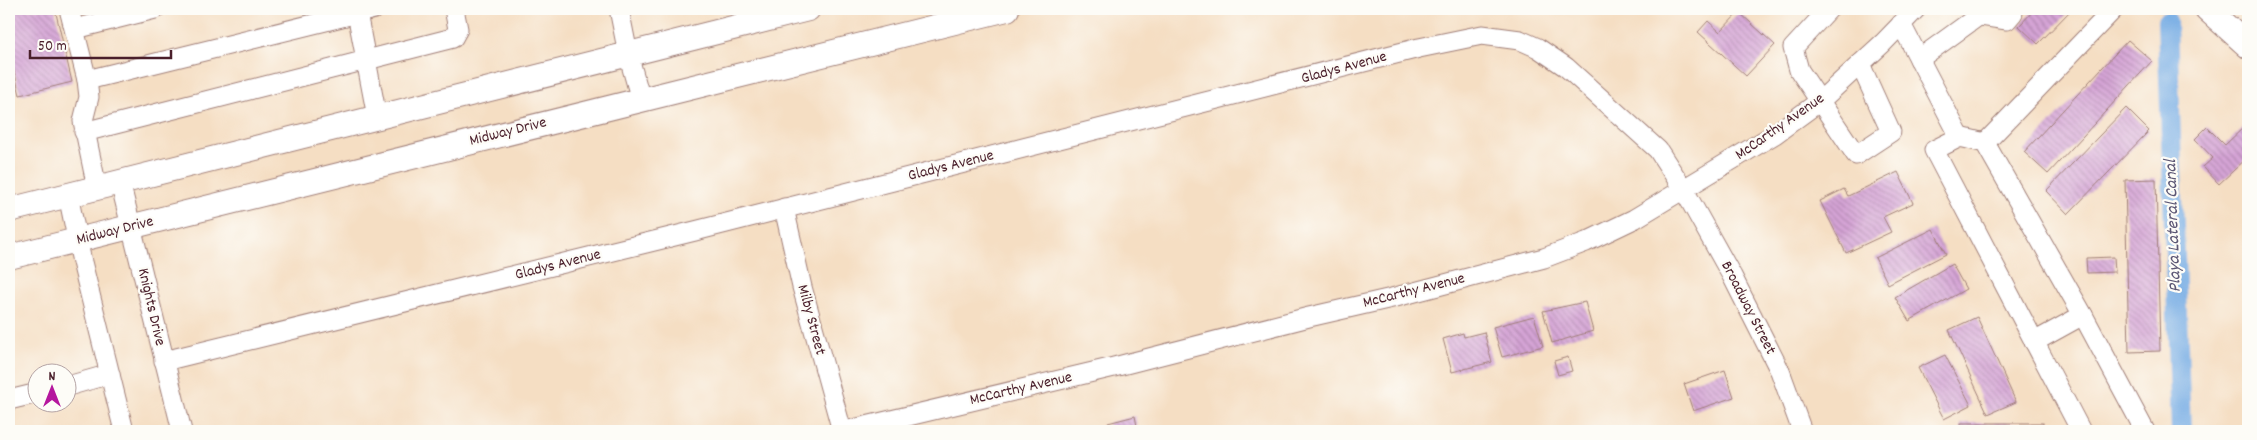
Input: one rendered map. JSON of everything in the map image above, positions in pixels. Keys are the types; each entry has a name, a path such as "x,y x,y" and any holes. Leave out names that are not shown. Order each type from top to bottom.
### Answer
{"main road":[{"path":"9,210 808,9"},
{"path":"2207,9 2248,46"},
{"name":"Midway Drive","path":"9,257 996,10"}],"street":[{"path":"69,9 88,80 87,109 83,122 97,188"},
{"path":"75,29 155,9"},
{"path":"84,132 453,38 458,29 454,9"},
{"path":"619,9 628,54 641,100"},
{"path":"1829,9 1792,48 1800,70 1856,155 1891,132 1860,64"},
{"name":"McCarthy Avenue","path":"844,431 1114,367 1544,258 1586,242 1634,219 1775,134 1820,101 1916,9"},
{"path":"1985,143 2114,9"},
{"path":"88,80 365,11 365,59 377,117"},
{"path":"1919,59 1983,11 2006,20 2013,13"},
{"path":"1901,24 1960,136"},
{"name":"Gladys Avenue","path":"164,361 398,305 1419,48 1482,35 1520,40 1538,48 1566,67 1658,150 1684,190"},
{"path":"2081,431 1934,150 1960,136 1985,143 2083,314 2146,431"},
{"name":"Knights Drive","path":"120,182 182,431"},
{"name":"Broadway Street","path":"1684,190 1732,276 1780,371 1802,431"},
{"path":"68,196 124,431"},
{"name":"Milby Street","path":"784,208 802,287 844,431"},
{"path":"2034,342 2083,314"},
{"path":"78,383 110,374"},
{"path":"9,400 28,395"}],"building":[{"path":"9,9 55,9 72,82 20,95 9,51"},
{"path":"2035,9 2072,9 2038,44 2019,26"},
{"path":"1739,12 1775,45 1746,76 1698,32 1708,21 1720,32"},
{"path":"2128,40 2152,61 2048,174 2024,152"},
{"path":"2126,108 2149,131 2068,214 2046,191"},
{"path":"2245,126 2248,128 2248,157 2219,184 2203,167 2213,158 2195,139 2207,127 2225,145"},
{"path":"1898,172 1913,203 1883,217 1891,232 1846,253 1820,201 1844,189 1848,196"},
{"path":"2156,179 2160,351 2129,352 2125,180"},
{"path":"1933,229 1946,254 1888,284 1875,258"},
{"path":"2114,257 2115,272 2087,273 2086,258"},
{"path":"1952,264 1966,289 1909,321 1895,297"},
{"path":"1585,302 1593,331 1552,343 1543,311"},
{"path":"1534,316 1543,346 1502,357 1493,327"},
{"path":"1977,317 2016,402 1988,414 1949,330"},
{"path":"1484,332 1492,362 1452,372 1443,339 1463,333 1464,337"},
{"path":"1945,355 1971,405 1944,419 1918,368"},
{"path":"1568,357 1572,371 1558,375 1554,361"},
{"path":"1725,370 1734,397 1693,411 1684,384"},
{"path":"1135,416 1138,431 1110,431 1108,423"},
{"path":"1961,423 2043,423 2043,431 1961,431"}],"waterway":[{"name":"Playa Lateral Canal","path":"2167,21 2181,431"}]}
